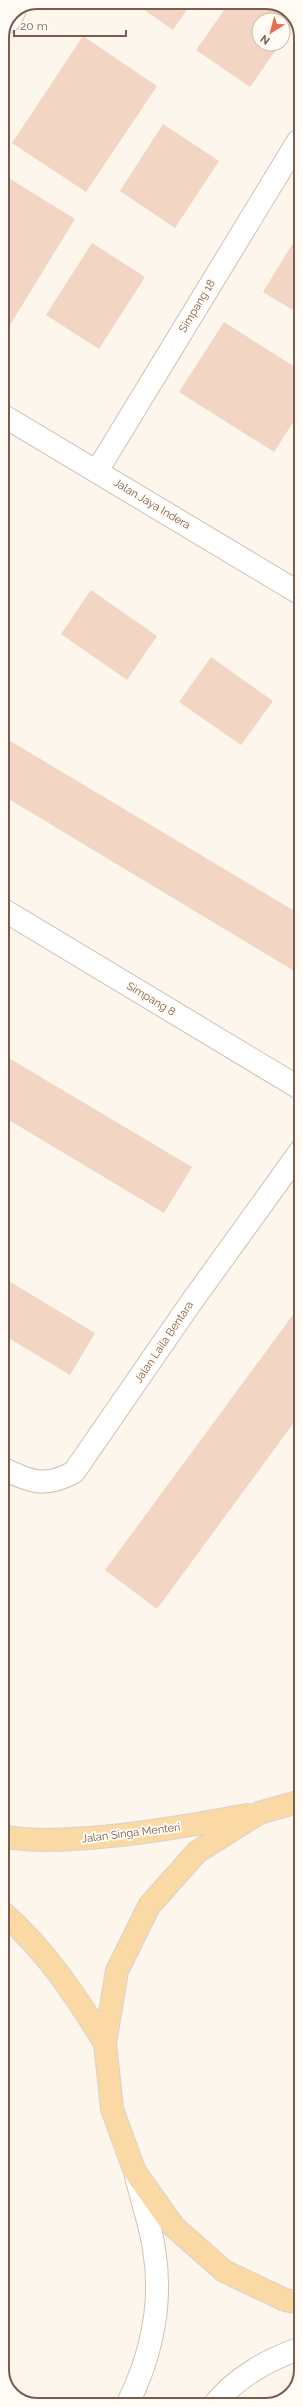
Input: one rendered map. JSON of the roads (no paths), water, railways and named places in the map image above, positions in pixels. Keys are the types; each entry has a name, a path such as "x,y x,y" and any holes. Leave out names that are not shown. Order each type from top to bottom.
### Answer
{"main road":[{"path":"294,1803 259,1813 197,1852 149,1906 117,1971 105,2042 112,2109 135,2172 174,2227 224,2271 285,2300 294,2302"},
{"name":"Jalan Singa Menteri","path":"9,1837 36,1840 153,1833 259,1813"},
{"path":"9,1919 38,1947 64,1978 105,2042"}],"street":[{"name":"Simpang 18","path":"97,471 294,148"},
{"name":"Jalan Jaya Indera","path":"9,419 294,590"},
{"name":"Simpang 8","path":"9,913 294,1085"},
{"name":"Jalan Laila Bentara","path":"9,1471 36,1482 58,1481 74,1472 190,1304 294,1160"},
{"path":"130,2398 152,2341 157,2304 154,2250 135,2172"},
{"path":"219,2398 222,2394 254,2370 294,2351"}]}
